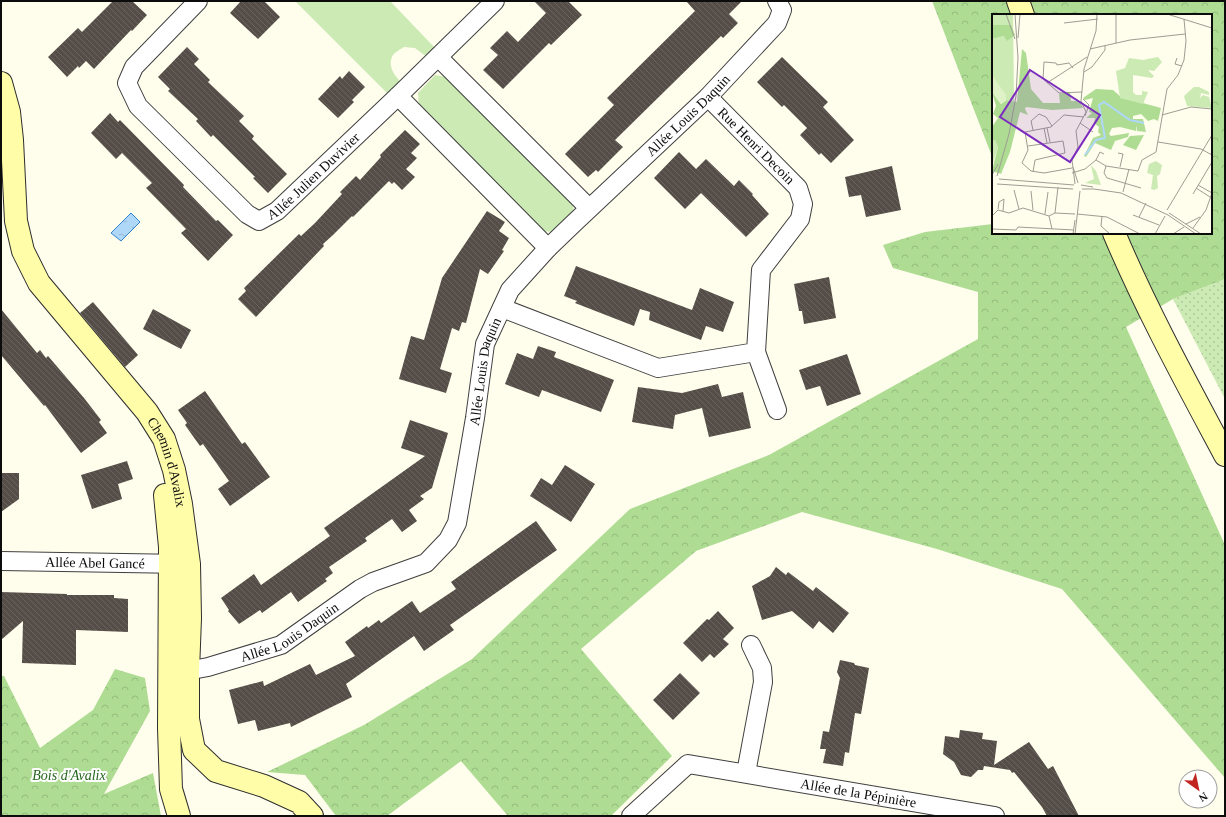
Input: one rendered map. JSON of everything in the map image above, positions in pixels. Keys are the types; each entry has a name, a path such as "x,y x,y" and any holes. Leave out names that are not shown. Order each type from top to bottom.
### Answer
{"street":[{"name":"Allée Julien Duvivier","path":"198,1 134,67 127,83 138,106 247,214 259,221 277,212 495,1"},
{"name":"Allée Louis Daquin","path":"179,673 208,667 281,645 360,589 373,582 426,562 448,540 457,523 475,418 485,344 510,290 548,248 589,208 708,97 778,23 782,10 777,1"},
{"path":"1018,1 1023,14"},
{"path":"438,57 589,208"},
{"name":"Chemin d'Avalix","path":"1,83 9,112 16,221 23,251 39,283 147,412 164,439 174,470 181,504 179,564 179,673 169,728 171,789 179,816"},
{"path":"398,96 548,248"},
{"name":"Rue Henri Decoin","path":"708,97 798,188 803,204 800,219 761,270 756,352 777,410"},
{"name":"Chemin d'Avalix","path":"1,204 2,224 9,255 18,273 40,305 133,417 149,442 158,464 166,498 170,547 179,564"},
{"path":"1114,234 1133,277 1225,455"},
{"path":"502,308 658,368 756,352"},
{"name":"Allée Abel Gancé","path":"1,561 179,564"},
{"path":"746,773 763,682 762,668 751,645"},
{"name":"Chemin d'Avalix","path":"179,673 194,750 216,771 264,786 299,802 312,816"},
{"name":"Allée de la Pépinière","path":"631,816 688,764 746,773 909,809 995,816"}],"green space":[{"path":"295,1 390,1 435,48 427,57 415,48 404,47 394,54 391,59 392,70 401,82 387,93"},
{"path":"932,1 1225,1 1225,279 1173,299 1126,327 1225,545 1225,778 1062,589 937,549 802,512 696,551 581,649 672,756 611,816 508,816 461,761 387,816 336,816 305,775 267,772 364,725 472,659 630,509 769,455 978,339 978,292 893,268 883,245 925,232 992,224 992,234 1212,234 1212,14 992,14 992,156"},
{"path":"435,75 447,77 573,204 574,215 554,232 542,231 419,107 418,93"},
{"path":"1225,279 1225,399 1173,299"},
{"name":"Bois d'Avalix","path":"115,669 145,678 150,711 104,794 153,773 161,816 1,816 1,676 4,676 40,748 93,710"}],"water":[{"path":"131,213 140,222 121,241 111,233"}],"building":[{"path":"113,1 132,1 147,15 94,69 86,61 79,68 78,66 67,77 48,57 78,28 82,32"},
{"path":"241,1 264,1 280,17 258,39 230,13"},
{"path":"534,1 568,1 582,15 551,45 549,43 503,89 483,70 498,55 490,48 507,31 518,42 546,13"},
{"path":"686,1 742,1 729,14 738,23 723,38 721,36 615,140 623,147 598,172 596,170 588,177 565,154 614,105 607,98 695,11"},
{"path":"187,47 199,59 194,64 210,80 208,82 244,116 239,121 254,136 252,139 287,174 268,193 253,178 255,177 213,135 211,137 196,121 198,119 168,91 170,89 158,77"},
{"path":"782,57 828,102 823,107 854,140 831,163 821,153 819,155 800,135 807,128 784,105 782,107 757,82"},
{"path":"349,71 365,87 352,100 354,102 338,118 318,99 340,76 342,79"},
{"path":"110,113 118,122 120,120 184,185 183,187 216,221 218,220 233,235 208,261 181,233 186,229 146,188 152,183 122,153 116,159 91,133"},
{"path":"405,130 420,144 411,153 417,158 406,169 415,177 402,190 394,182 392,184 389,181 323,244 324,246 256,317 238,299 246,291 244,288 299,234 301,236 315,223 342,194 340,192 356,176 360,180 381,157 380,155"},
{"path":"679,152 696,169 706,159 734,186 739,180 753,194 752,195 769,214 746,237 701,193 685,209 654,178"},
{"path":"892,166 901,210 866,217 861,195 849,197 845,177"},
{"path":"487,211 505,222 499,231 509,238 502,250 504,251 488,274 480,269 466,323 462,322 459,331 452,328 440,369 452,373 446,393 399,379 411,336 424,340 442,278"},
{"path":"576,266 692,310 700,288 734,302 723,332 706,326 701,340 649,320 650,312 640,309 634,326 575,303 577,301 564,296"},
{"path":"829,277 836,318 804,324 802,311 799,311 794,284"},
{"path":"93,302 138,355 125,367 80,313"},
{"path":"1,309 37,353 40,350 46,358 48,356 101,420 99,422 107,433 81,453 45,405 44,406 1,355"},
{"path":"153,309 191,330 181,349 143,329"},
{"path":"538,346 556,352 554,357 614,380 601,412 542,390 539,397 505,384 517,353 533,359"},
{"path":"847,354 861,394 827,406 820,386 806,390 799,370"},
{"path":"718,384 722,397 743,392 751,428 709,437 702,408 675,415 673,429 632,422 638,387 682,393"},
{"path":"205,391 242,444 245,442 270,477 230,506 218,489 229,481 203,444 200,446 185,425 187,423 178,410"},
{"path":"410,420 448,433 432,488 420,496 424,499 409,510 417,521 402,532 392,519 365,538 367,541 329,567 333,573 325,579 327,581 298,602 291,592 262,613 260,610 239,624 228,611 229,610 221,598 254,574 261,585 330,536 324,528 425,456 401,448"},
{"path":"127,461 133,479 118,484 122,499 92,509 81,475"},
{"path":"565,465 595,484 571,522 530,496 541,478 552,485"},
{"path":"1,473 19,473 19,499 1,512"},
{"path":"536,521 557,550 450,625 454,630 424,651 414,636 346,684 352,697 291,727 290,723 258,731 255,720 238,724 229,690 263,681 264,686 310,664 316,675 355,656 345,642 367,626 368,628 379,620 381,623 412,601 420,613 456,589 451,582"},
{"path":"776,567 786,575 788,572 813,591 816,587 849,613 833,633 819,621 813,629 792,611 762,620 752,586 770,576"},
{"path":"1,592 67,595 114,595 114,598 128,599 128,632 76,630 76,665 22,663 23,621 1,640"},
{"path":"718,611 734,628 723,639 729,644 714,658 710,654 702,662 683,643 707,619 709,620"},
{"path":"840,660 869,668 861,714 855,713 849,753 845,752 843,766 823,763 826,749 820,749 823,731 829,732 840,678 837,672"},
{"path":"680,673 700,693 673,720 653,700"},
{"path":"960,730 983,733 982,739 997,741 994,765 1029,742 1048,769 1053,766 1079,816 1047,816 1042,807 1014,772 1012,773 1010,770 984,766 983,770 978,770 971,777 961,775 954,762 943,754 945,736 959,738"}]}
